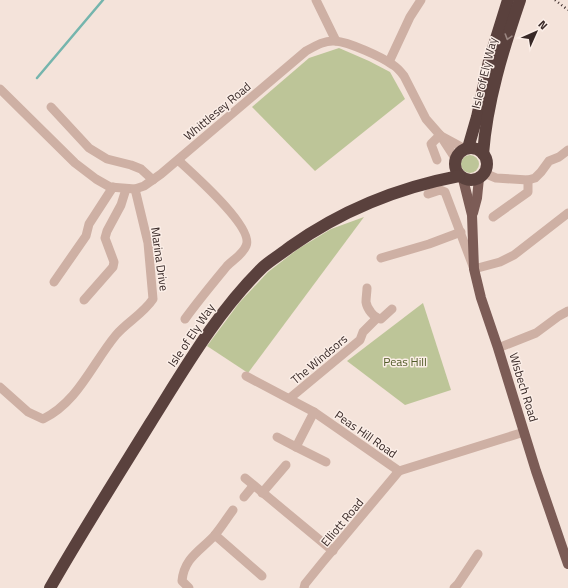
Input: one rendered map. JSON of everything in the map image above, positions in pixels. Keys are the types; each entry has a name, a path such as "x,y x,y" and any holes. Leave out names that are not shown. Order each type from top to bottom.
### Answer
{"highway":[{"name":"Isle of Ely Way","path":"466,148 477,117 489,61 508,0"},
{"name":"Isle of Ely Way","path":"484,154 489,105 498,66 520,0"},
{"path":"466,148 476,149 484,154 487,163 482,176 468,180 458,170 461,151 466,148"},
{"name":"Isle of Ely Way","path":"50,588 199,345 230,303 264,266 310,233 345,213 382,197 433,181 458,170"}],"main road":[{"name":"Wisbech Road","path":"458,170 472,215 474,269 481,298 524,432 567,558"},
{"name":"Wisbech Road","path":"472,215 482,176"}],"street":[{"path":"316,0 336,41"},
{"path":"389,62 410,17 421,0"},
{"name":"Whittlesey Road","path":"130,189 144,186 153,180 306,51 326,42 336,41 358,48 389,62 404,76 426,119 440,135 458,170"},
{"path":"0,89 76,163 96,179 113,187 130,189 106,231 105,238 114,262 113,267 84,300"},
{"path":"51,107 89,148 107,159 141,169 153,180"},
{"path":"437,160 431,144 440,135"},
{"name":"Whittlesey Road","path":"440,135 466,148"},
{"path":"482,176 528,180 535,178 549,161 560,157 568,150"},
{"path":"178,160 225,205 240,225 248,240 246,246 228,266 186,319"},
{"path":"493,217 528,192 528,180"},
{"path":"54,282 86,236 89,224 113,187"},
{"name":"Marina Drive","path":"0,387 28,412 43,419 52,415 71,398 88,377 115,336 124,326 148,307 153,299 153,290 148,243 130,189"},
{"path":"428,194 440,190 445,192 474,269 500,262 514,255 568,213"},
{"path":"381,258 429,244 461,232"},
{"path":"367,288 366,303 373,315 377,318"},
{"name":"The Windsors","path":"290,398 360,340 364,332 377,318 381,319 392,309"},
{"path":"498,348 536,333 568,311"},
{"name":"Peas Hill Road","path":"246,376 314,412 399,471 524,432"},
{"path":"296,447 314,412"},
{"path":"277,437 326,462"},
{"path":"262,493 286,465"},
{"name":"Elliott Road","path":"304,588 322,563 399,471"},
{"path":"244,478 333,551"},
{"path":"244,497 254,486"},
{"path":"188,588 182,581 183,571 187,563 215,535 233,510"},
{"path":"215,535 262,576"},
{"path":"454,588 478,554"}],"green space":[{"path":"339,48 390,72 405,99 315,171 252,107 309,58"},
{"path":"466,155 474,155 479,160 477,171 474,173 466,173 461,168 461,160"},
{"path":"364,217 248,373 207,346 239,303 268,272 298,249 331,229"},
{"name":"Peas Hill","path":"423,303 451,390 405,405 347,361"}],"waterway":[{"path":"37,78 103,0"}],"railway":[{"path":"555,0 568,10"}]}
